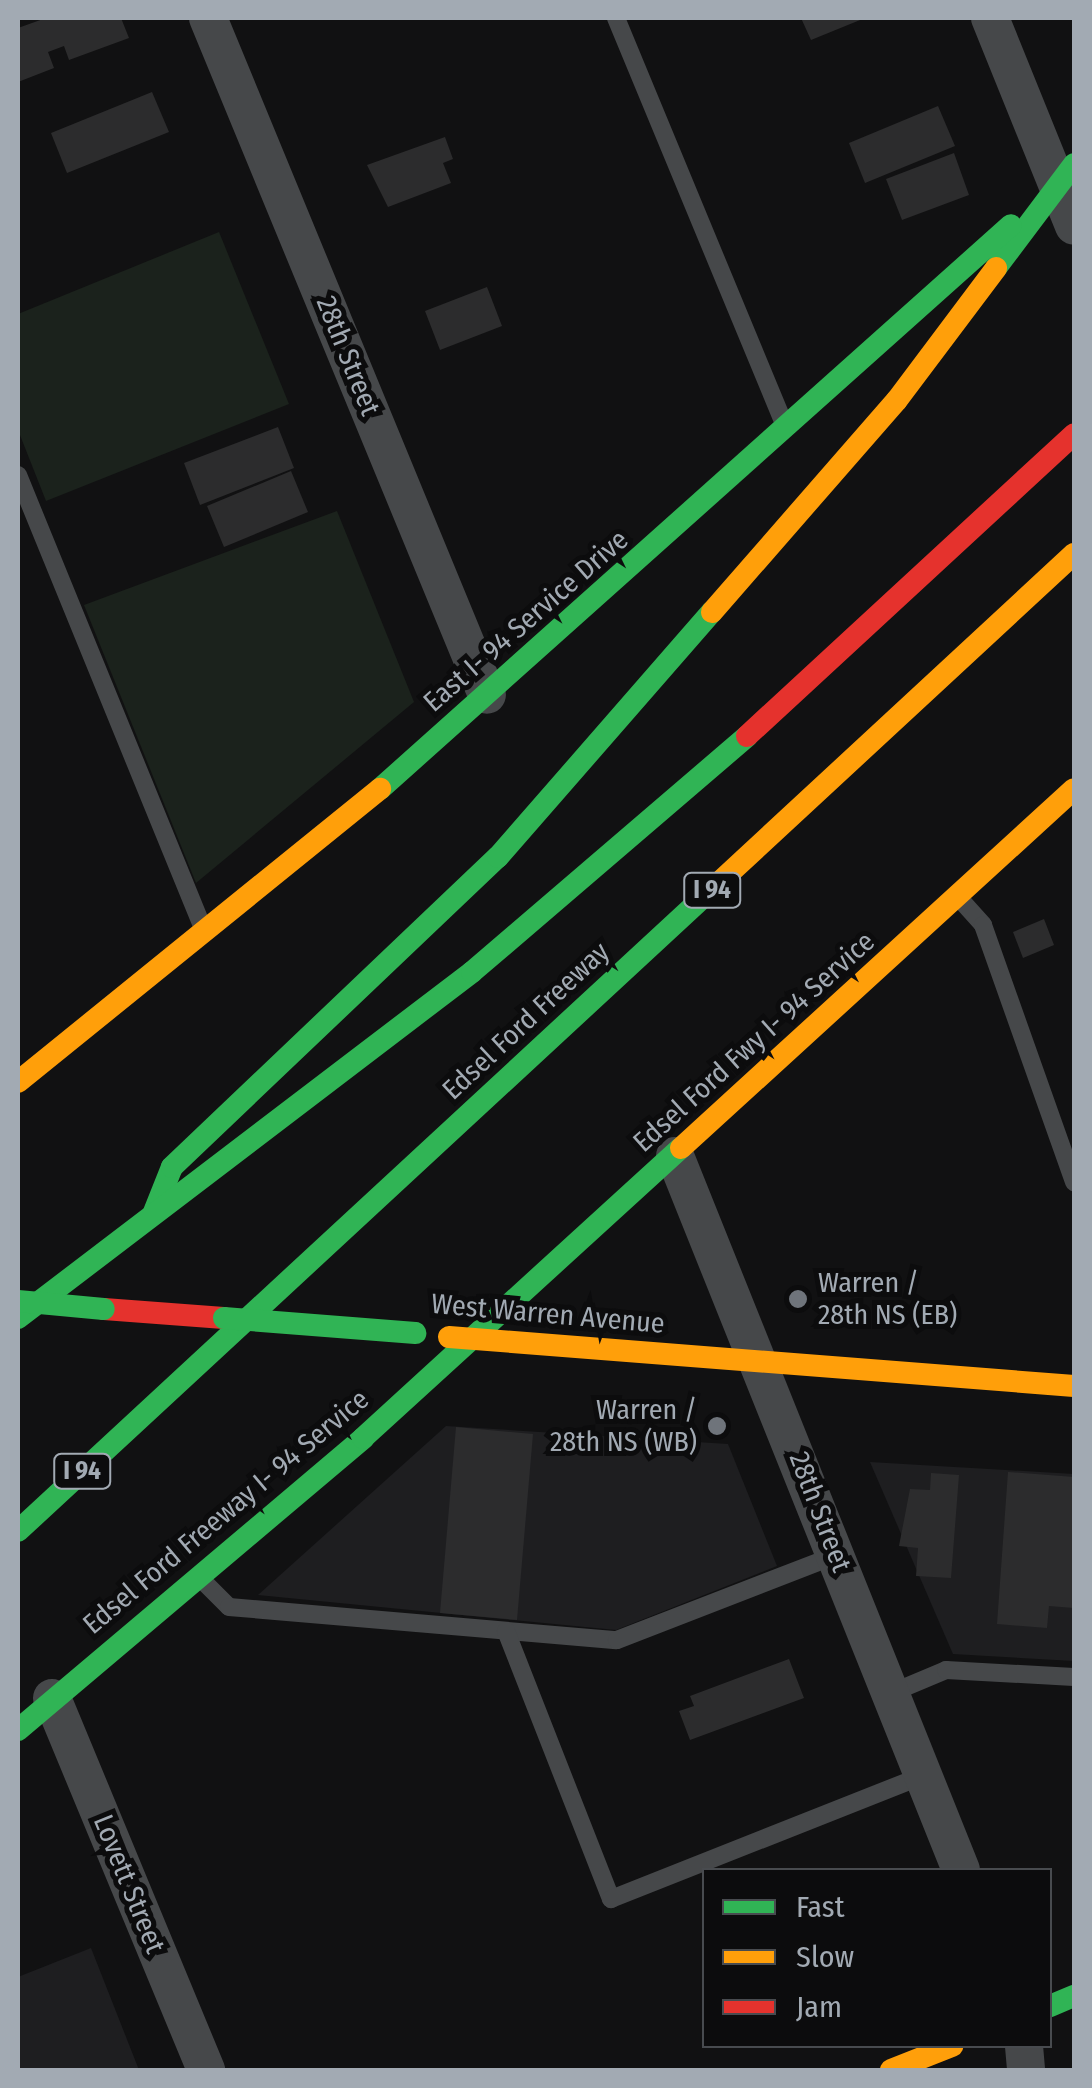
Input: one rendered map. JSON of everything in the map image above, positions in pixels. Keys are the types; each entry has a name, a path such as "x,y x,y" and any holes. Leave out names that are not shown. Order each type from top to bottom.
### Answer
{"main road":[{"name":"East I- 94 Service Drive","path":"18,1082 206,934 487,696 787,430 1066,174"},
{"path":"154,1212 172,1167 511,842 897,400 1066,174"},
{"path":"18,1318 472,972 670,805 1074,434"},
{"name":"Edsel Ford Freeway","path":"18,1531 1074,554"},
{"name":"Edsel Ford Fwy I- 94 Service","path":"472,1339 1074,789"},
{"name":"West Warren Avenue","path":"18,1302 1074,1386"},
{"name":"Edsel Ford Freeway I- 94 Service","path":"18,1730 472,1339"},
{"path":"891,2070 947,2048"}],"street":[{"name":"28th Street","path":"208,18 487,696"},
{"path":"990,18 1066,174 1074,226"},
{"name":"28th Street","path":"675,1156 761,1361 960,1868"},
{"name":"Lovett Street","path":"52,1698 206,2070"}],"lane":[{"path":"616,18 787,430"},
{"path":"18,475 206,934"},
{"path":"958,896 983,924 1074,1182"},
{"path":"198,1576 229,1606 617,1640 836,1555"},
{"path":"506,1631 611,1899 922,1776"},
{"path":"890,1694 946,1670 1074,1676"}],"shaded area":[{"path":"219,232 289,404 46,501 18,430 18,314"},
{"path":"337,511 414,702 196,883 84,605"},
{"path":"446,1426 728,1444 777,1566 616,1630 258,1595"},
{"path":"870,1462 1074,1474 1074,1661 953,1654"},
{"path":"91,1948 139,2070 18,2070 18,1977"}],"building":[{"path":"46,18 121,18 129,38 69,60 64,46 48,52 54,68 18,82 18,28"},
{"path":"801,18 865,18 811,40"},
{"path":"152,92 169,132 67,173 51,133"},
{"path":"938,106 955,146 865,183 849,143"},
{"path":"445,137 453,159 443,163 451,183 388,207 367,165"},
{"path":"954,153 969,195 902,220 886,179"},
{"path":"487,287 502,326 440,350 425,311"},
{"path":"278,427 294,468 200,505 184,463"},
{"path":"291,471 308,512 224,547 207,506"},
{"path":"1044,919 1054,945 1023,958 1013,932"},
{"path":"456,1427 533,1434 517,1620 440,1613"},
{"path":"1008,1472 1074,1477 1074,1608 1049,1606 1047,1628 997,1624"},
{"path":"931,1473 959,1475 951,1578 916,1576 918,1548 899,1546 910,1489 930,1490"},
{"path":"789,1659 804,1698 690,1740 679,1711 694,1706 690,1696"}],"traffic: fast":[{"path":"996,268 1074,164"},
{"path":"380,789 1011,225"},
{"path":"154,1212 172,1167 498,857 712,612"},
{"path":"18,1318 472,972 747,736"},
{"path":"18,1531 711,890"},
{"path":"18,1730 363,1438 681,1148"},
{"path":"18,1301 104,1309"},
{"path":"224,1318 415,1333"},
{"path":"1052,2005 1074,1996"}],"traffic: slow":[{"path":"712,612 897,400 996,268"},
{"path":"711,890 1074,554"},
{"path":"18,1082 380,789"},
{"path":"681,1148 1074,789"},
{"path":"449,1337 1074,1386"},
{"path":"891,2070 947,2048"}],"traffic: jam":[{"path":"747,736 1074,434"},
{"path":"104,1309 224,1318"}],"place":[{"name":"Warren / 28th NS (EB)","path":"798,1299"},
{"name":"Warren / 28th NS (WB)","path":"717,1426"}]}
